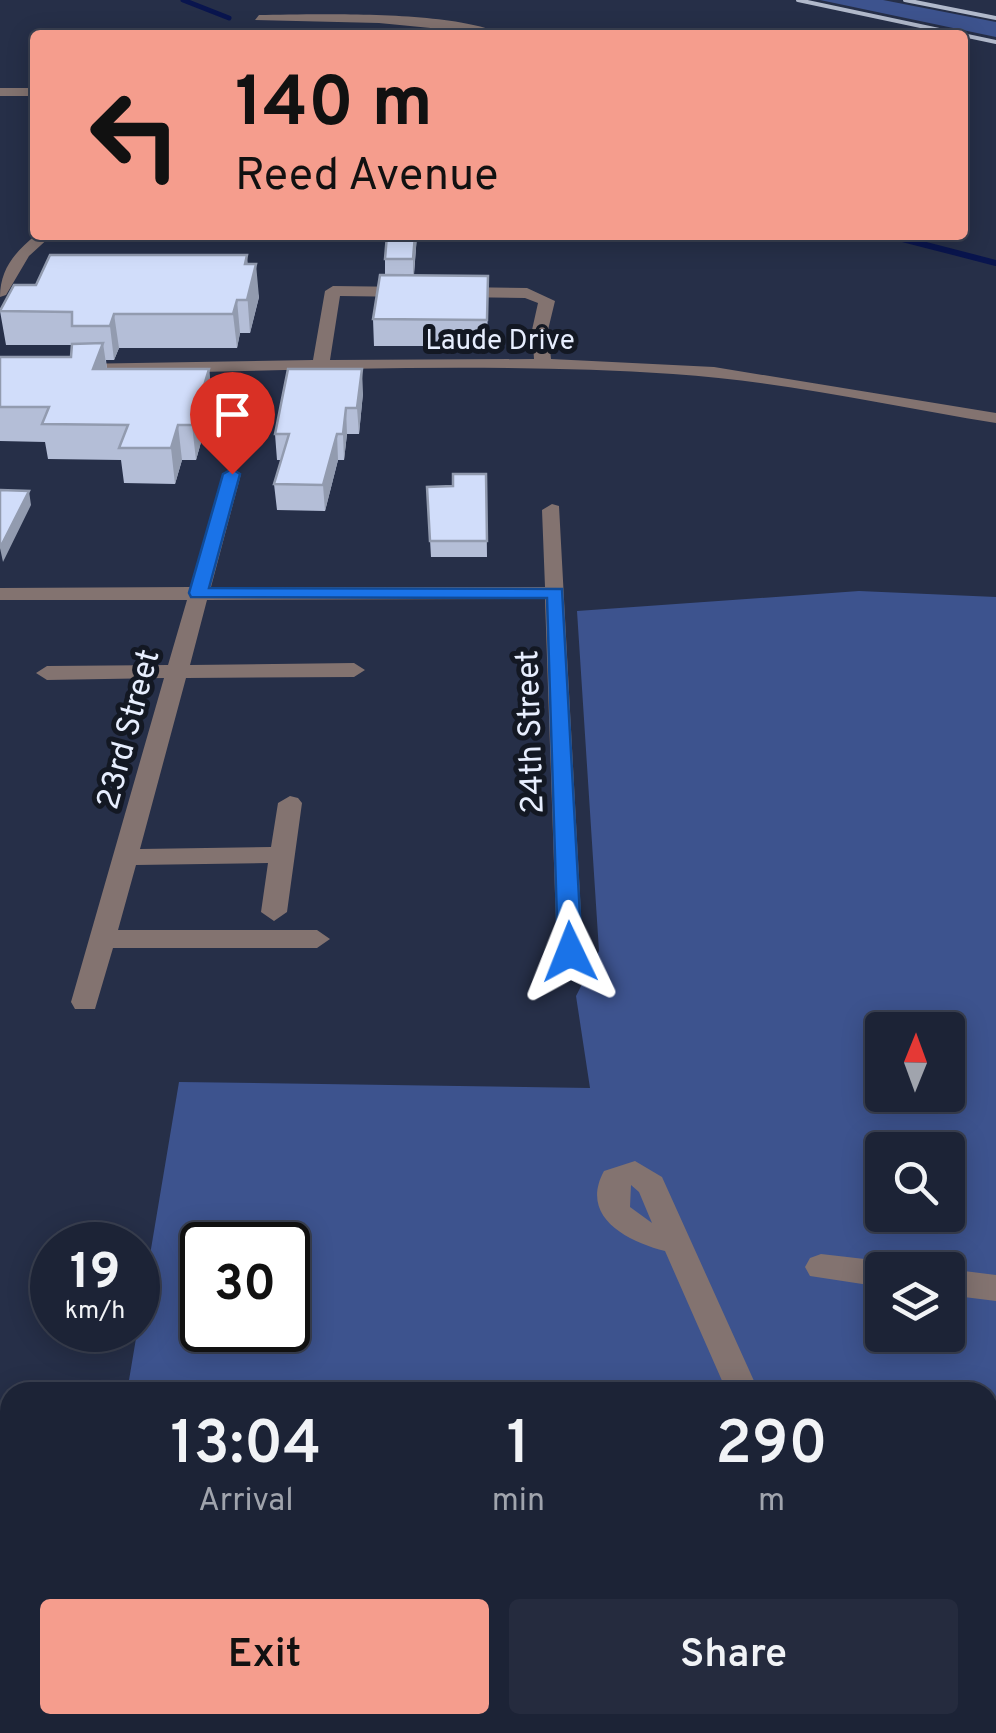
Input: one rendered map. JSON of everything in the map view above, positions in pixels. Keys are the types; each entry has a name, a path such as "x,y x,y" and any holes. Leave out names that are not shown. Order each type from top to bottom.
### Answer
{"street":[{"path":"254,30 265,0"},
{"path":"259,18 394,19 476,30"},
{"path":"0,92 30,92"},
{"path":"0,292 6,270 38,240"},
{"path":"320,367 334,291 527,293 547,301 540,330 543,366"},
{"name":"Laude Drive","path":"60,368 543,366 678,370 810,386 996,418"},
{"name":"23rd Street","path":"85,1002 232,474"},
{"name":"24th Street","path":"552,510 570,952"},
{"path":"0,594 556,592"},
{"path":"47,672 354,670"},
{"path":"274,912 290,803"},
{"path":"126,857 282,855"},
{"path":"102,939 317,939"},
{"path":"672,1240 651,1236 616,1215 610,1204 616,1179 635,1172 651,1184 740,1382"},
{"path":"821,1267 865,1272"},
{"path":"965,1284 996,1288"}],"shaded area":[{"path":"820,0 883,0 996,22 996,37"},
{"path":"859,591 996,597 996,1382 129,1382 134,1352 160,1352 160,1222 156,1222 179,1082 590,1088 576,996 599,951 577,611"}],"building":[{"path":"387,240 415,240 413,259 385,259"},
{"path":"50,255 247,255 245,264 256,264 247,300 237,300 233,314 114,314 110,326 72,326 72,312 0,311 14,285 36,285"},
{"path":"380,275 488,276 487,320 373,319"},
{"path":"103,343 93,369 209,369 192,425 178,425 171,448 119,448 128,425 42,424 49,407 0,407 0,357 71,357 72,344"},
{"path":"288,369 362,369 357,408 346,408 343,434 337,434 323,485 274,484 289,434 275,434"},
{"path":"453,474 486,474 487,541 430,541 427,487 453,486"},
{"path":"0,490 29,491 0,548"}],"waterway":[{"path":"183,0 229,18"},
{"path":"906,240 996,263"}],"railway":[{"path":"798,0 939,30"},
{"path":"905,0 996,18"},
{"path":"968,36 996,42"}],"route":[{"path":"232,474 198,593 556,592 570,952"}]}
